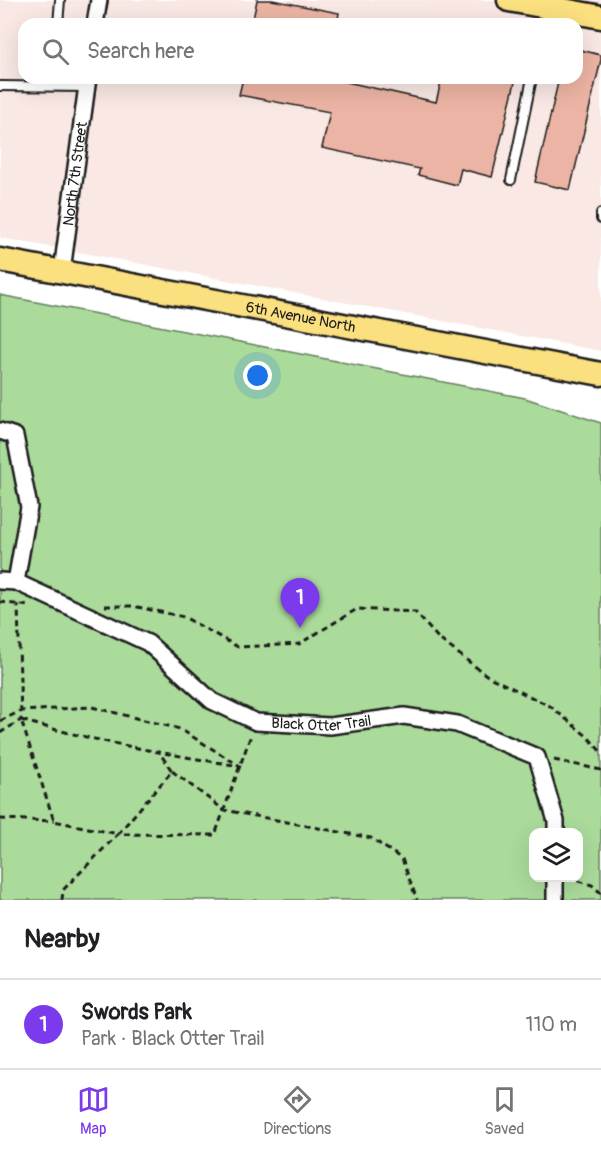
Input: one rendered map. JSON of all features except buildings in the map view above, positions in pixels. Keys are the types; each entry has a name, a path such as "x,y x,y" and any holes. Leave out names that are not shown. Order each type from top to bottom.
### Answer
{"main road":[{"path":"509,0 545,15 601,17"},
{"name":"6th Avenue North","path":"0,260 601,374"}],"street":[{"path":"96,18 99,0"},
{"name":"North 7th Street","path":"62,271 87,84"},
{"path":"0,431 15,436 29,507 16,582"},
{"name":"Black Otter Trail","path":"0,581 16,582 148,643 212,700 256,722 330,726 404,716 457,723 537,757"},
{"path":"537,757 556,821 556,828"},
{"path":"555,882 555,900"}],"lane":[{"path":"58,18 60,0"},
{"path":"0,86 44,84"},
{"path":"512,180 531,84"},
{"path":"601,213 601,219"}],"path":[{"path":"0,602 34,607"},
{"path":"18,604 21,720 54,821"},
{"path":"93,618 99,606 133,606 184,617 238,646 299,644 357,609 416,612 439,639 489,677 550,705 588,737 601,752"},
{"path":"0,721 21,711 92,707 180,729 240,766"},
{"path":"0,733 21,720 47,728 159,752 240,766"},
{"path":"0,819 54,821 118,834 214,835 256,722"},
{"path":"159,752 172,771 224,810 371,838 402,859 417,900"},
{"path":"537,757 601,770"},
{"path":"62,900 63,890 118,834 172,771"},
{"path":"580,882 592,885 601,893"}],"shaded area":[{"path":"0,0 601,0 601,351 0,238"}],"green space":[{"path":"0,295 525,398 601,423 601,900 0,900"}],"place":[{"name":"Swords Park","path":"300,628"}]}
